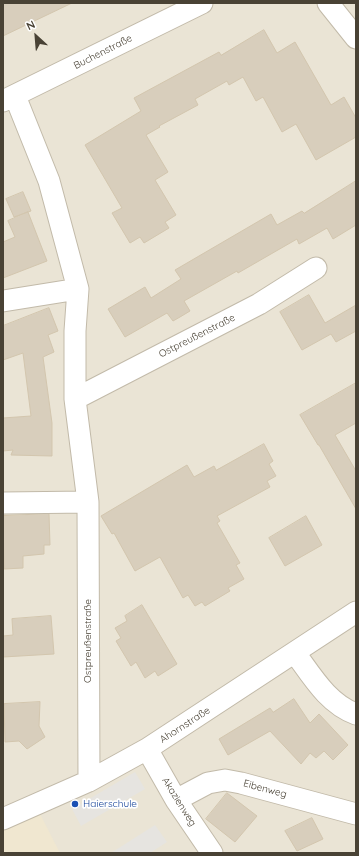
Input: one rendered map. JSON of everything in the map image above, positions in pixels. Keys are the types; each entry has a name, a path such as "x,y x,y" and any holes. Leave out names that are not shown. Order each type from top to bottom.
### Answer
{"street":[{"name":"Buchenstraße","path":"9,99 202,3"},
{"path":"328,3 356,38"},
{"name":"Ostpreußenstraße","path":"9,99 49,181 78,289 75,331 75,399 88,502 89,780"},
{"name":"Ostpreußenstraße","path":"75,399 259,304 316,268"},
{"path":"3,301 78,289"},
{"path":"3,503 88,502"},
{"name":"Ahornstraße","path":"3,819 89,780 147,749 356,612"},
{"path":"295,653 328,696 349,712 356,714"},
{"name":"Akazienweg","path":"147,749 176,800 212,853"},
{"name":"Eibenweg","path":"176,800 208,784 226,780 356,814"}],"shaded area":[{"path":"3,3 356,3 356,853 3,853"},
{"path":"135,772 145,789 81,826 72,809"},
{"path":"37,808 60,853 3,853 3,823"},
{"path":"155,825 167,842 150,853 111,853"}],"building":[{"path":"3,3 72,3 3,36"},
{"path":"264,30 277,53 295,42 331,105 344,97 356,118 356,137 316,160 296,124 282,132 263,97 256,101 243,77 229,85 227,81 195,99 198,105 159,126 160,127 146,135 168,172 155,180 176,215 165,222 169,228 144,243 140,237 130,243 112,213 122,208 85,145 141,111 134,98 219,52 221,55"},
{"path":"356,181 356,225 333,239 327,228 299,244 297,239 238,273 237,271 184,301 190,311 173,321 167,313 125,337 108,309 145,287 151,298 181,279 175,270 271,214 277,225 302,211 304,213"},
{"path":"23,192 31,211 14,217 6,199"},
{"path":"28,212 47,261 3,278 3,242 15,237 8,221"},
{"path":"309,295 325,323 356,305 356,331 336,342 331,334 302,350 280,312"},
{"path":"49,308 58,331 48,335 54,352 43,357 52,423 52,456 11,455 13,450 3,451 3,418 31,416 23,353 3,360 3,326"},
{"path":"356,383 356,423 335,435 356,471 356,509 300,415"},
{"path":"264,444 273,461 269,464 276,476 267,481 270,487 217,516 220,521 217,523 240,563 236,565 244,579 228,588 230,591 205,606 202,602 195,606 188,595 183,598 160,557 135,571 114,533 112,534 101,516 187,465 194,477 214,466 216,470"},
{"path":"49,514 50,545 44,545 44,554 23,556 23,568 4,569 3,516"},
{"path":"306,516 322,545 285,566 269,538"},
{"path":"142,605 177,664 158,676 155,671 145,678 136,662 131,666 116,641 121,638 115,628 127,621 125,616"},
{"path":"51,616 54,654 3,657 3,636 13,635 12,619"},
{"path":"294,699 310,723 319,714 348,745 333,760 324,751 316,758 310,753 301,764 270,731 228,755 219,739 270,708 273,712"},
{"path":"40,702 39,726 45,737 27,749 19,741 5,742 4,704"},
{"path":"227,793 257,816 235,842 206,819"},
{"path":"312,818 323,839 297,851 285,831"}],"place":[{"name":"Haierschule","path":"75,804"}]}
